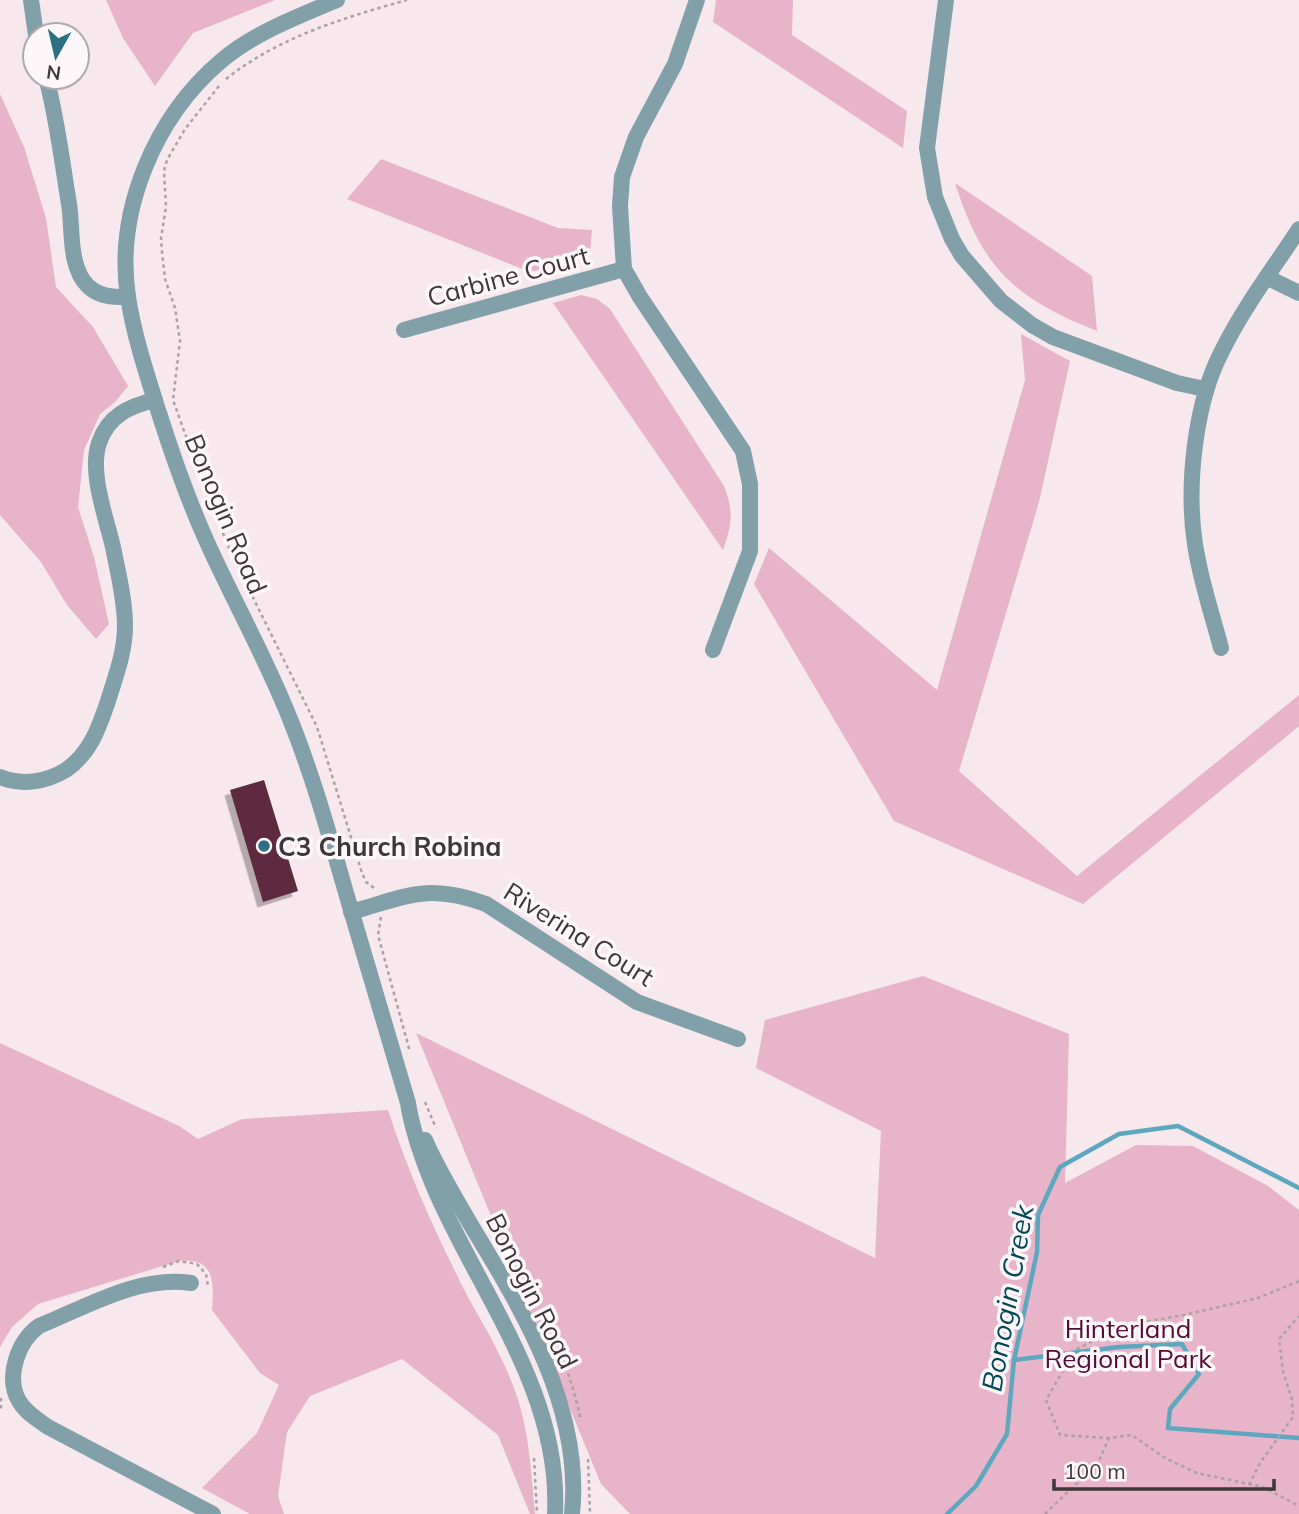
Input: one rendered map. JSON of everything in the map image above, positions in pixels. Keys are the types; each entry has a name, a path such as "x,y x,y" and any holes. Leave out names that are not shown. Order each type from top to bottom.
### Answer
{"street":[{"path":"31,0 34,21"},
{"name":"Bonogin Road","path":"337,0 248,42 221,61 180,105 163,128 142,176 132,209 127,242 128,297 155,400 179,475 207,543 278,688 311,770 351,912 448,1187 504,1281 545,1361 561,1408 573,1483 572,1514"},
{"name":"Bonogin Road","path":"320,8 352,0"},
{"path":"697,0 675,64 636,137 622,177 620,206 624,269 743,451 750,484 750,551 713,650"},
{"path":"946,0 927,148 935,197 962,256 1001,301 1053,337 1177,383 1205,389"},
{"path":"48,91 67,195 73,250 81,276 87,286 100,294 128,297"},
{"path":"1221,648 1199,565 1193,529 1199,417 1205,389 1222,350 1299,229"},
{"name":"Carbine Court","path":"404,330 624,269"},
{"path":"1268,278 1299,293"},
{"path":"0,777 24,782 40,781 58,775 73,765 97,734 120,664 125,626 113,550 98,490 98,444 106,428 118,414 136,404 155,400"},
{"name":"Riverina Court","path":"351,912 428,891 460,895 486,904 637,1002 738,1039"},
{"name":"Bonogin Road","path":"415,1099 412,1130 447,1216 525,1368 539,1402 551,1448 556,1487 555,1514"},
{"path":"191,1283 171,1280 148,1284 39,1326 27,1335 20,1347 14,1373 16,1398 24,1409 48,1427 213,1514"},
{"path":"504,1281 496,1294 535,1374 539,1402"}],"path":[{"path":"374,893 374,888 366,882 362,873 317,727 232,555 177,414 173,400 180,341 175,308 164,279 161,239 166,207 164,171 167,160 185,129 222,82 251,59 278,44 407,0"},
{"path":"381,914 378,935 412,1059"},
{"path":"415,1099 439,1134"},
{"path":"489,1224 517,1266 557,1341 574,1386 581,1422"},
{"path":"1299,1281 1258,1297 1184,1315 1121,1326 1075,1350 1046,1400 1060,1435 1109,1438 1132,1435 1165,1458 1197,1473 1263,1487 1299,1506"},
{"path":"1249,1485 1259,1463 1293,1417 1279,1339 1299,1316"},
{"path":"1045,1514 1098,1463 1109,1438"},
{"path":"534,1452 537,1514"},
{"path":"587,1455 590,1514"}],"green space":[{"path":"106,0 275,0 193,33 155,86 123,38"},
{"path":"716,0 793,0 792,35 907,111 903,148 713,22"},
{"path":"0,94 24,147 46,218 56,287 93,327 128,386 115,402 100,414 84,450 78,507 94,557 109,624 96,639 67,605 41,562 0,515"},
{"path":"381,159 558,228 592,230 590,253 530,272 347,199"},
{"path":"955,183 1092,276 1097,331 1044,306 1005,277 977,237"},
{"path":"581,295 597,299 610,309 724,486 731,518 723,550 553,303"},
{"path":"1021,334 1070,361 1039,502 959,771 1077,876 1299,695 1299,726 1083,904 894,821 754,584 769,548 937,690 1025,380"},
{"name":"Hinterland Regional Park","path":"923,976 1069,1034 1065,1183 1136,1145 1193,1146 1268,1186 1299,1210 1299,1514 630,1514 601,1484 416,1033 875,1258 881,1131 756,1068 765,1020"},
{"path":"0,1043 179,1126 198,1139 242,1119 388,1110 428,1213 463,1287 500,1355 518,1399 528,1447 535,1514 530,1514 498,1435 402,1359 310,1396 287,1432 278,1496 284,1514 250,1514 202,1488 257,1433 279,1385 260,1373 212,1310 213,1290 210,1274 200,1263 179,1261 38,1304 12,1327 0,1347"}],"building":[{"path":"264,780 298,891 263,902 230,790"}],"waterway":[{"name":"Bonogin Creek","path":"947,1514 976,1486 1007,1434 1014,1360 1037,1252 1038,1215 1060,1167 1119,1134 1178,1126 1299,1188"},
{"path":"1014,1360 1119,1347 1182,1344 1199,1374 1170,1409 1168,1428 1299,1438"}],"place":[{"name":"C3 Church Robina","path":"264,846"}]}
